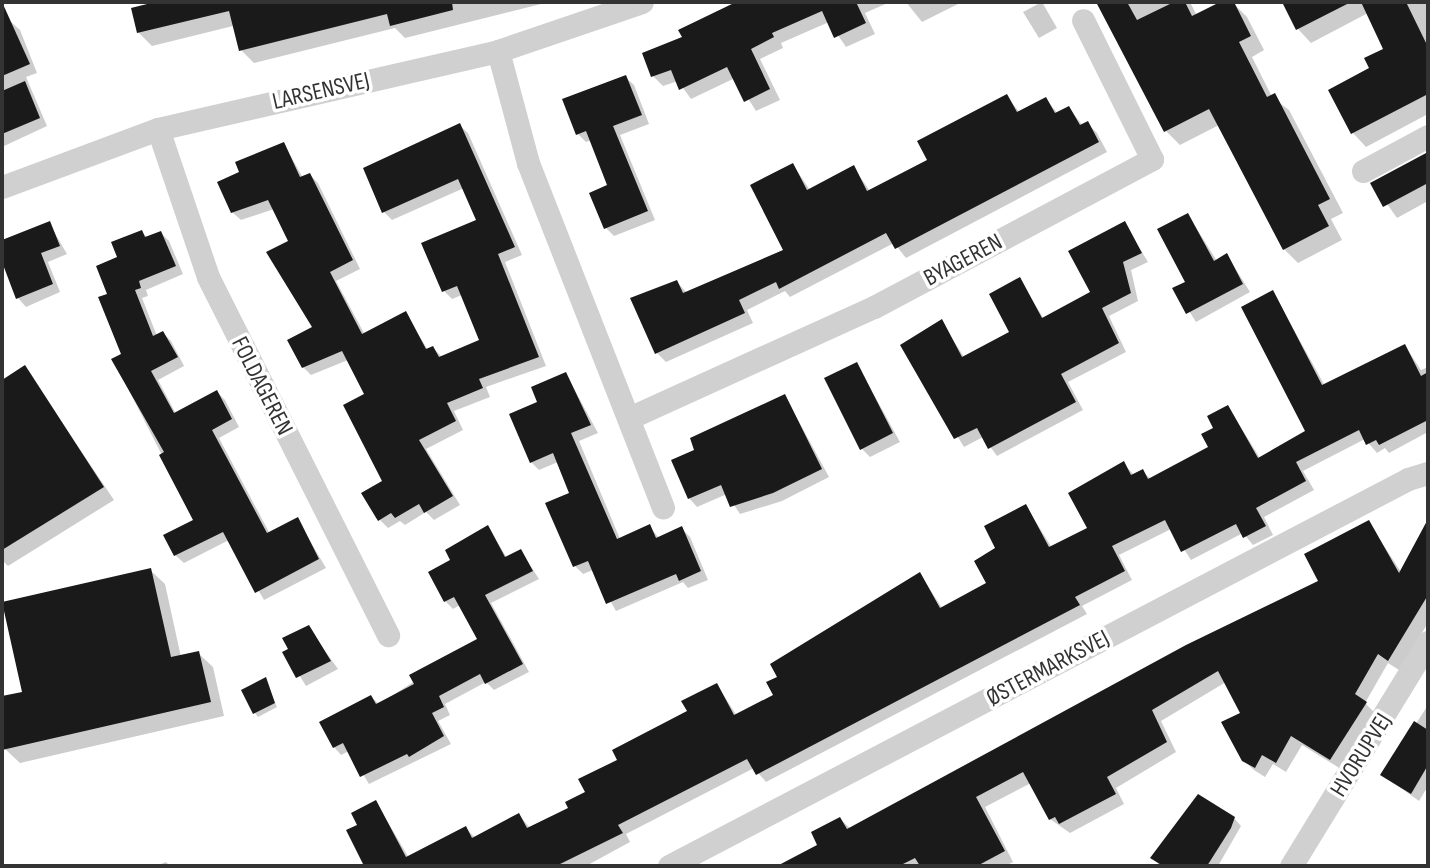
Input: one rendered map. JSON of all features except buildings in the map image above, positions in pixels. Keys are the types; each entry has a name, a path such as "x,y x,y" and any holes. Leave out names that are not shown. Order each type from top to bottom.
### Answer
{"street":[{"name":"LARSENSVEJ","path":"2,187 158,129 498,51 642,2"},
{"name":"BYAGEREN","path":"629,418 874,307 1152,159 1083,20"},
{"path":"498,51 528,163 663,507"},
{"name":"FOLDAGEREN","path":"158,129 208,277 388,635"},
{"path":"1363,172 1428,136"},
{"name":"ØSTERMARKSVEJ","path":"669,866 1408,479 1428,473"},
{"name":"HVORUPVEJ","path":"1291,866 1428,642"}]}
